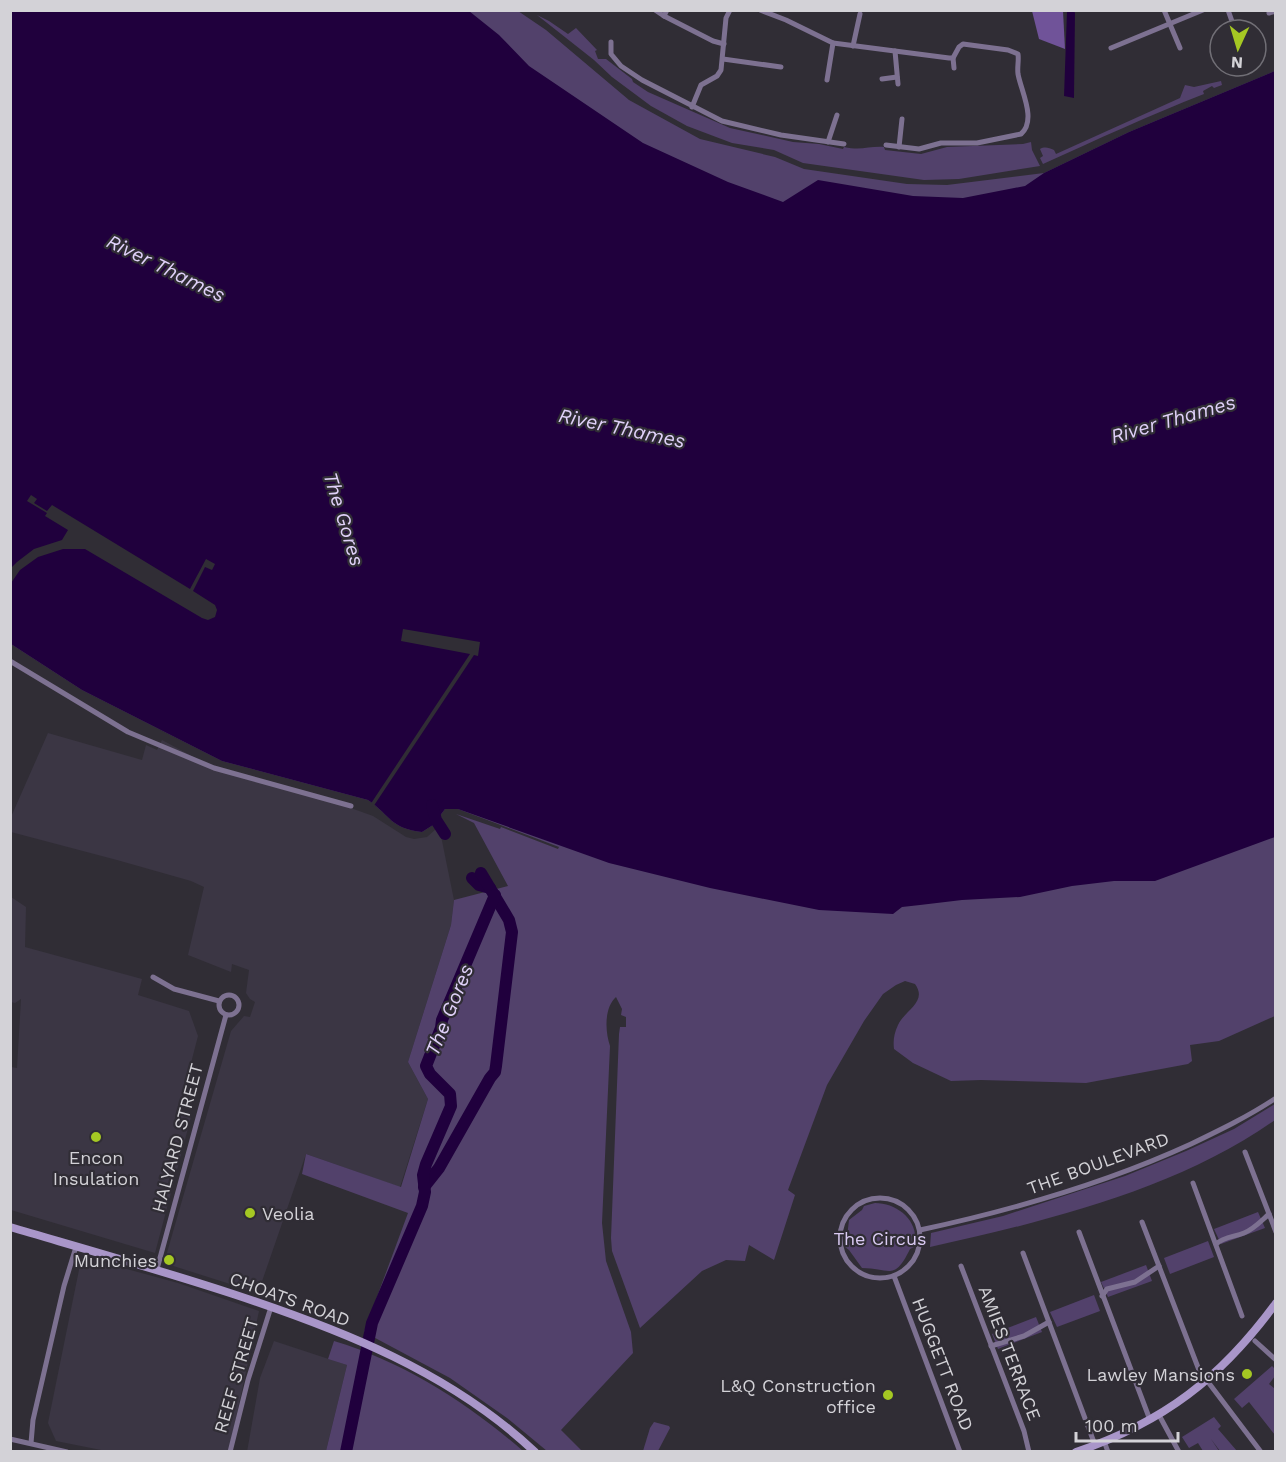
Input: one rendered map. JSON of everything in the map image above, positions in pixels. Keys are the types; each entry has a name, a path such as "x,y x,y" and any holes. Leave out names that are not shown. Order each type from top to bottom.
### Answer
{"street":[{"path":"655,10 665,13 713,41 724,44"},
{"path":"692,107 701,84 720,73 726,18 730,10"},
{"path":"760,10 771,12 833,43 953,58"},
{"path":"1164,10 1180,48"},
{"path":"1111,48 1203,10"},
{"path":"853,46 860,14"},
{"path":"611,42 611,54 621,66 692,107 731,125 844,144"},
{"path":"827,80 833,43"},
{"path":"886,145 917,149 941,143 977,142 1017,136 1026,128 1026,102 1018,74 1017,54 1008,50 963,44 953,58 954,68"},
{"path":"895,51 898,84"},
{"path":"723,59 781,67"},
{"path":"882,79 897,77"},
{"path":"828,142 837,115"},
{"path":"899,147 902,119"},
{"path":"10,662 128,732 214,768 351,806"},
{"path":"153,977 174,989 219,1001 219,1008 226,1015"},
{"name":"HALYARD STREET","path":"157,1269 226,1015 235,1013 239,1008 233,992 223,996 219,1001"},
{"name":"THE BOULEVARD","path":"920,1230 1006,1210 1123,1173 1226,1128 1275,1098"},
{"path":"1245,1152 1275,1232"},
{"path":"1192,1183 1242,1316"},
{"path":"888,1198 909,1209 916,1219 920,1230 918,1253 904,1271 894,1276 870,1277 859,1273 843,1255 840,1231 845,1218 853,1208 864,1201 888,1198"},
{"path":"1216,1244 1227,1237 1252,1229 1269,1214"},
{"path":"1142,1222 1196,1364 1262,1452"},
{"name":"CHOATS ROAD","path":"10,1227 157,1269 271,1307 376,1347 466,1397 535,1452"},
{"path":"1079,1232 1149,1416"},
{"path":"32,1443 33,1420 64,1286 76,1247"},
{"path":"1023,1252 1095,1445"},
{"name":"AMIES TERRACE","path":"961,1266 1024,1431 1029,1452"},
{"path":"1102,1296 1107,1289 1135,1282 1159,1266"},
{"name":"HUGGETT ROAD","path":"894,1276 960,1452"},
{"path":"1076,1452 1095,1445 1106,1447 1149,1416 1160,1418 1209,1382 1241,1347 1275,1303"},
{"name":"REEF STREET","path":"230,1452 248,1380 271,1307"},
{"path":"991,1346 1024,1336 1049,1322"},
{"path":"1255,1341 1275,1359"},
{"path":"1160,1418 1179,1452"},
{"path":"10,1439 67,1452"}],"shaded area":[{"path":"1032,11 1063,11 1065,49 1039,39"},
{"path":"48,733 142,760 146,745 157,750 162,740 214,768 373,816 406,837 414,839 427,837 436,829 441,836 454,900 451,925 408,1062 428,1099 400,1187 306,1154 258,1293 164,1263 231,1031 244,1016 250,1017 255,1002 246,993 249,970 232,964 231,972 188,955 204,887 191,881 11,832 11,817"},
{"path":"11,897 26,907 25,947 142,979 138,995 189,1011 198,1036 178,1113 191,1117 155,1253 11,1210 11,1067 17,1068 21,999 15,1003 11,1002"},
{"path":"81,1260 94,1260 178,1283 259,1311 229,1451 106,1451 56,1441 48,1423"},
{"path":"274,1341 347,1365 326,1451 247,1452 260,1378"}],"green space":[{"path":"238,11 518,11 546,30 629,100 700,139 775,157 804,169 907,184 947,185 1044,173 1129,132 1263,78 1072,189 796,218"},
{"path":"537,15 568,34 576,28 597,50 595,51 598,59 606,59 648,92 730,128 793,142 843,149 844,147 855,149 884,147 885,150 921,154 947,147 1031,142 1032,150 1040,166 959,179 924,180 803,163 774,150 732,143 687,126 651,106"},
{"path":"1221,81 1222,85 1214,88 1212,86 1203,91 1204,94 1043,164 1040,158 1043,156 1040,149 1042,148 1054,150 1056,154 1180,98 1185,85 1194,87"},
{"path":"10,501 1275,651 1275,1016 1219,1041 1190,1045 1192,1061 1188,1064 1086,1083 951,1081 913,1063 894,1049 894,1037 898,1025 914,1006 919,996 915,984 905,981 896,985 883,994 864,1021 827,1085 788,1190 795,1195 774,1260 749,1245 745,1261 726,1260 702,1271 640,1328 612,1251 611,1238 619,1034 620,1027 626,1027 626,1017 621,1015 622,1009 616,997 609,1007 607,1020 610,1046 602,1223 606,1261 631,1332 633,1353 561,1430 582,1451 547,1451 507,1418 450,1378 364,1332 408,1213 302,1174 306,1154 401,1187 428,1099 408,1062 451,925 454,900 508,886 474,823 456,814 500,829 501,827 558,849 559,847 458,809 445,809 433,825 422,832 403,828 368,800 222,761 82,690 11,644"},
{"path":"1275,1104 1275,1120 1196,1166 1153,1184 1064,1214 930,1247 931,1233 1003,1216 1125,1176 1234,1129"},
{"name":"The Circus","path":"875,1203 892,1206 899,1210 911,1222 914,1230 914,1247 910,1249 895,1270 862,1268 845,1247 844,1239 847,1237 849,1220 864,1206"},
{"path":"1258,1212 1265,1228 1221,1244 1214,1229"},
{"path":"1208,1241 1214,1257 1170,1274 1164,1258"},
{"path":"1146,1265 1152,1281 1108,1297 1101,1282"},
{"path":"1094,1295 1100,1311 1057,1327 1050,1312"},
{"path":"1036,1317 1042,1332 998,1349 992,1334"},
{"path":"334,1341 385,1360 434,1386 481,1417 523,1451 326,1451 347,1365 328,1359"},
{"path":"1272,1366 1275,1369 1275,1376 1269,1384 1275,1389 1275,1435 1249,1402 1242,1408 1234,1399"},
{"path":"1214,1417 1221,1426 1218,1429 1237,1451 1220,1451 1211,1439 1219,1451 1203,1451 1198,1443 1189,1448 1182,1437"},
{"path":"654,1422 670,1428 658,1451 643,1451 650,1428"}],"water":[{"name":"River Thames","path":"10,11 469,11 499,35 529,66 643,143 728,182 783,202 818,180 913,196 963,198 1025,186 1044,173 1129,132 1258,78 1268,78 1268,74 1275,71 1275,837 1155,881 1114,881 1072,886 1020,897 962,900 902,907 893,914 819,910 710,888 609,863 458,809 445,809 433,825 422,832 403,828 368,800 222,761 82,690 11,644"},
{"path":"1067,11 1075,13 1074,98 1064,96"}],"pier":[{"path":"31,495 37,499 34,503 47,511 52,505 190,589 206,559 215,564 212,570 205,567 193,591 215,605 217,610 215,617 208,620 202,618 85,549 63,549 38,557 20,570 11,583 11,568 17,562 34,549 62,540 68,530 45,516 47,513 27,501"},
{"path":"403,629 480,642 478,656 474,655 373,807 370,805 470,654 401,641"}],"waterway":[{"name":"The Gores","path":"432,805 436,820 445,834"},
{"name":"The Gores","path":"424,1187 439,1168 495,1072 512,932 509,920 481,873"},
{"name":"The Gores","path":"472,878 479,885 490,888"},
{"name":"The Gores","path":"346,1452 372,1323 422,1206 425,1192 423,1175 426,1164 451,1106 450,1094 430,1074 426,1066 442,1020 495,895"}],"place":[{"name":"Encon Insulation","path":"96,1137"},
{"name":"Veolia","path":"250,1213"},
{"name":"Munchies","path":"169,1260"},
{"name":"Lawley Mansions","path":"1247,1374"},
{"name":"L&Q Construction office","path":"888,1395"}]}
